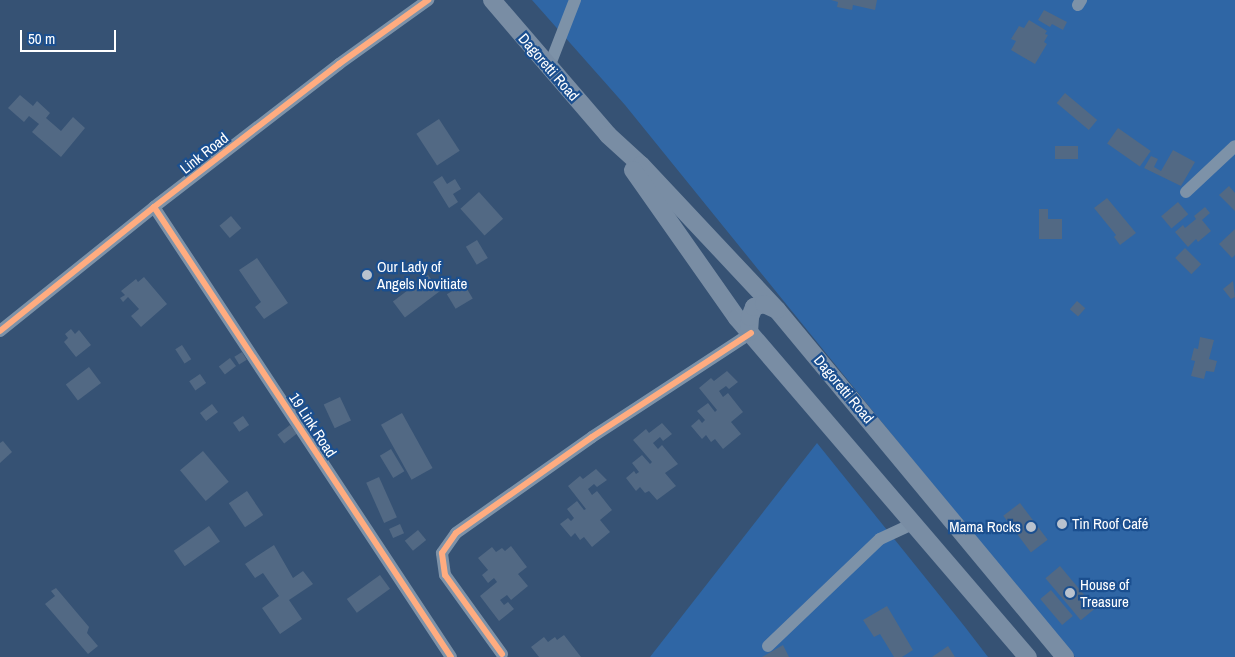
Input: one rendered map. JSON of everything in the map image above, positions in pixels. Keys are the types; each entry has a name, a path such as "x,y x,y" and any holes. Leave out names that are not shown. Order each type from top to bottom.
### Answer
{"main road":[{"name":"Dagoretti Road","path":"492,0 608,135 641,166 777,310 1064,657"},
{"name":"Dagoretti Road","path":"608,135 737,318 1028,657"},
{"path":"750,333 750,317 754,307 764,304 777,310"}],"street":[{"name":"Link Road","path":"0,331 154,207 340,64 428,0"},
{"path":"548,67 575,0"},
{"path":"1186,192 1235,146"},
{"name":"19 Link Road","path":"154,207 451,657"},
{"path":"502,654 445,574 442,553 456,532 592,437 750,333"},
{"path":"768,646 880,539 914,523"}],"shaded area":[{"path":"532,0 1235,0 1235,657 1075,657 625,105"},
{"path":"817,443 965,627 988,657 650,657"}],"building":[{"path":"831,0 877,0 875,10 853,5 852,10 837,7 838,2"},
{"path":"1044,10 1067,22 1063,30 1052,24 1050,27 1038,20"},
{"path":"1029,20 1047,31 1045,34 1048,35 1044,42 1047,44 1035,64 1011,50 1016,41 1011,39 1019,26 1024,28"},
{"path":"1065,93 1097,120 1089,130 1057,103"},
{"path":"20,95 33,106 37,101 50,113 46,118 61,131 73,117 85,128 61,157 32,132 39,124 29,116 24,122 8,108"},
{"path":"439,119 460,151 437,166 416,134"},
{"path":"1118,128 1151,151 1140,167 1107,144"},
{"path":"1055,146 1078,146 1078,159 1055,159"},
{"path":"1173,150 1195,162 1181,186 1144,168 1151,156 1158,159 1154,167 1161,171"},
{"path":"442,176 447,184 455,179 461,189 453,194 458,202 449,208 433,182"},
{"path":"1229,186 1235,193 1235,211 1219,195"},
{"path":"479,192 503,219 485,235 460,209"},
{"path":"1107,198 1136,233 1120,245 1114,237 1116,235 1094,208"},
{"path":"1178,202 1188,214 1171,228 1161,216"},
{"path":"1205,207 1210,213 1202,220 1211,231 1198,242 1196,239 1188,247 1175,232 1183,225 1185,228 1196,219 1194,216"},
{"path":"1039,209 1048,209 1048,219 1062,219 1062,239 1039,239"},
{"path":"231,216 241,228 230,238 220,226"},
{"path":"1235,229 1235,255 1232,258 1219,244"},
{"path":"477,240 488,258 477,265 466,247"},
{"path":"1185,248 1201,264 1191,274 1175,258"},
{"path":"257,258 288,303 264,319 255,307 261,302 239,270"},
{"path":"428,275 440,291 405,317 393,301"},
{"path":"144,277 167,304 141,327 131,316 139,309 128,297 123,302 120,298 125,295 121,291 136,279 138,282"},
{"path":"1233,281 1235,297 1231,299 1223,289"},
{"path":"464,284 473,299 456,309 447,294"},
{"path":"1077,301 1085,308 1078,317 1070,309"},
{"path":"71,329 75,334 79,330 91,345 76,357 64,342 68,338 65,334"},
{"path":"1200,337 1214,340 1209,359 1217,361 1214,372 1206,371 1204,379 1191,376 1195,361 1191,360 1194,348 1198,349"},
{"path":"182,345 191,359 185,364 175,349"},
{"path":"242,352 247,360 239,364 234,357"},
{"path":"230,358 236,366 225,374 219,366"},
{"path":"89,367 101,383 78,400 66,384"},
{"path":"727,371 738,382 729,389 726,386 719,391 723,397 728,393 743,412 731,422 741,434 723,449 715,439 711,442 706,435 702,439 691,426 699,419 702,423 705,420 697,411 708,403 715,412 717,410 699,388 711,378 714,381"},
{"path":"200,374 206,383 195,390 189,381"},
{"path":"340,397 351,421 335,428 324,405"},
{"path":"212,404 218,412 206,421 200,413"},
{"path":"402,413 433,468 412,480 381,425"},
{"path":"243,416 249,425 239,432 233,423"},
{"path":"662,423 672,434 663,441 660,437 653,443 658,449 662,445 678,464 665,473 676,486 657,500 649,491 645,493 640,487 636,491 626,478 634,471 636,474 639,472 632,463 642,455 650,464 652,462 633,440 646,429 649,433"},
{"path":"290,425 297,434 284,444 277,435"},
{"path":"3,441 12,452 0,463 0,443"},
{"path":"391,449 404,471 393,478 380,456"},
{"path":"203,451 229,482 206,501 180,470"},
{"path":"596,469 607,480 597,487 594,484 588,489 592,495 597,491 612,510 600,520 610,532 592,547 584,537 580,540 575,533 571,537 560,524 568,518 571,521 574,518 567,509 577,501 584,510 586,509 568,486 580,476 583,479"},
{"path":"379,477 397,517 384,523 366,483"},
{"path":"247,491 263,515 245,527 229,503"},
{"path":"1020,503 1048,540 1031,552 1003,516"},
{"path":"400,524 404,533 393,538 389,529"},
{"path":"209,526 220,542 185,566 174,551"},
{"path":"418,530 426,540 413,551 405,541"},
{"path":"274,545 293,578 303,571 313,584 289,600 302,619 280,634 262,608 279,596 263,573 255,578 245,564"},
{"path":"511,546 527,567 518,574 528,586 511,600 507,595 500,600 504,605 508,602 514,609 499,621 480,596 497,582 494,578 488,583 482,575 488,570 478,558 492,547 496,552 502,548 505,551"},
{"name":"House of Treasure","path":"1060,566 1095,608 1081,620 1045,578"},
{"path":"380,575 390,589 357,613 347,599"},
{"path":"56,588 89,627 87,633 98,646 88,654 45,604 55,596 51,591"},
{"path":"1051,590 1073,616 1062,625 1040,599"},
{"path":"887,606 913,650 902,657 894,657 880,634 874,637 863,620"},
{"path":"564,635 581,657 539,657 531,647 544,637 548,642 555,637 557,640"},
{"path":"783,645 789,657 762,657"},
{"path":"948,646 955,657 932,657"}],"cycle path":[{"path":"0,331 154,207 339,64 428,0"},
{"path":"154,207 451,657"},
{"path":"502,654 445,575 442,553 456,533 592,437 751,333"}],"place":[{"name":"Our Lady of Angels Novitiate","path":"367,275"},
{"name":"Tin Roof Café","path":"1062,524"},
{"name":"Mama Rocks","path":"1031,527"},
{"name":"House of Treasure","path":"1070,593"}]}
